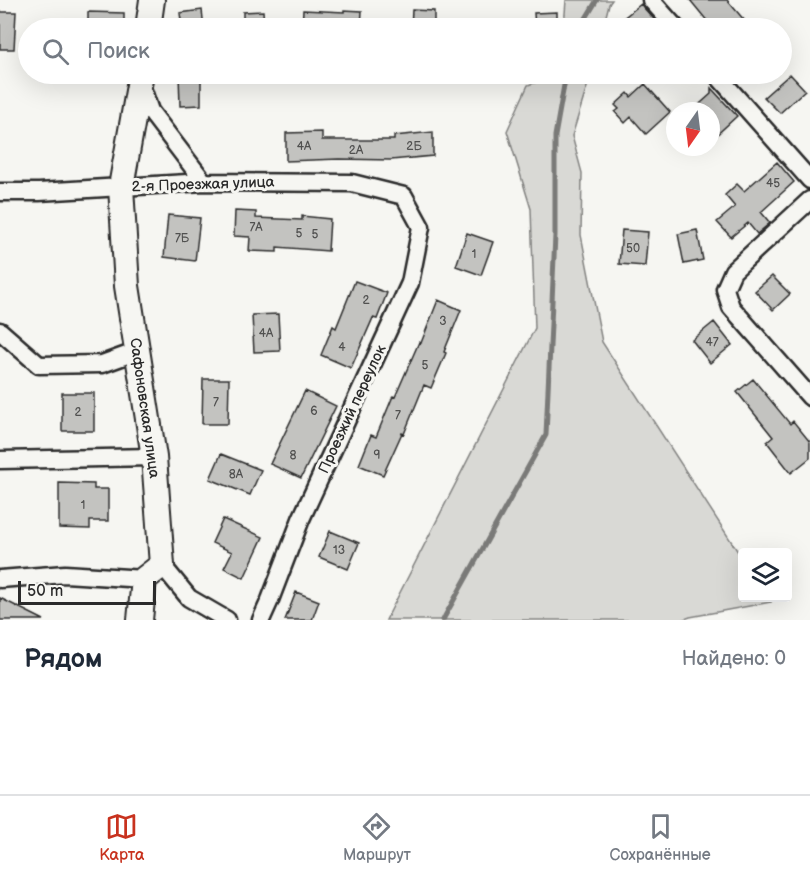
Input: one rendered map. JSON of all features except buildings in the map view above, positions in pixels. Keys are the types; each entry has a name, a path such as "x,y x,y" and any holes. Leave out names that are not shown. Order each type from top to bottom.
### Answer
{"street":[{"path":"149,18 152,0"},
{"path":"651,0 667,18"},
{"name":"Сафоновская улица","path":"140,84 121,187 127,286 154,457 153,572 140,620"},
{"path":"143,84 150,111 204,182"},
{"path":"725,84 810,180"},
{"name":"2-я Проезжая улица","path":"0,192 39,192 204,182 352,183 404,196"},
{"name":"Проезжий переулок","path":"261,620 302,519 410,283 421,226 404,196"},
{"path":"810,200 733,271 725,289 731,308 810,397"},
{"path":"0,331 39,365 102,364 138,351"},
{"path":"0,460 154,457"},
{"path":"0,579 65,574 153,572 189,598 227,620"}],"shaded area":[{"path":"566,0 612,0 606,18 565,18"},
{"path":"588,84 572,136 582,173 581,235 602,342 738,552 738,602 771,602 682,620 386,620 535,328 531,209 507,131 528,85"}],"waterway":[{"path":"586,18 597,0"},
{"path":"443,620 546,435 555,235 555,136 564,84"}]}
